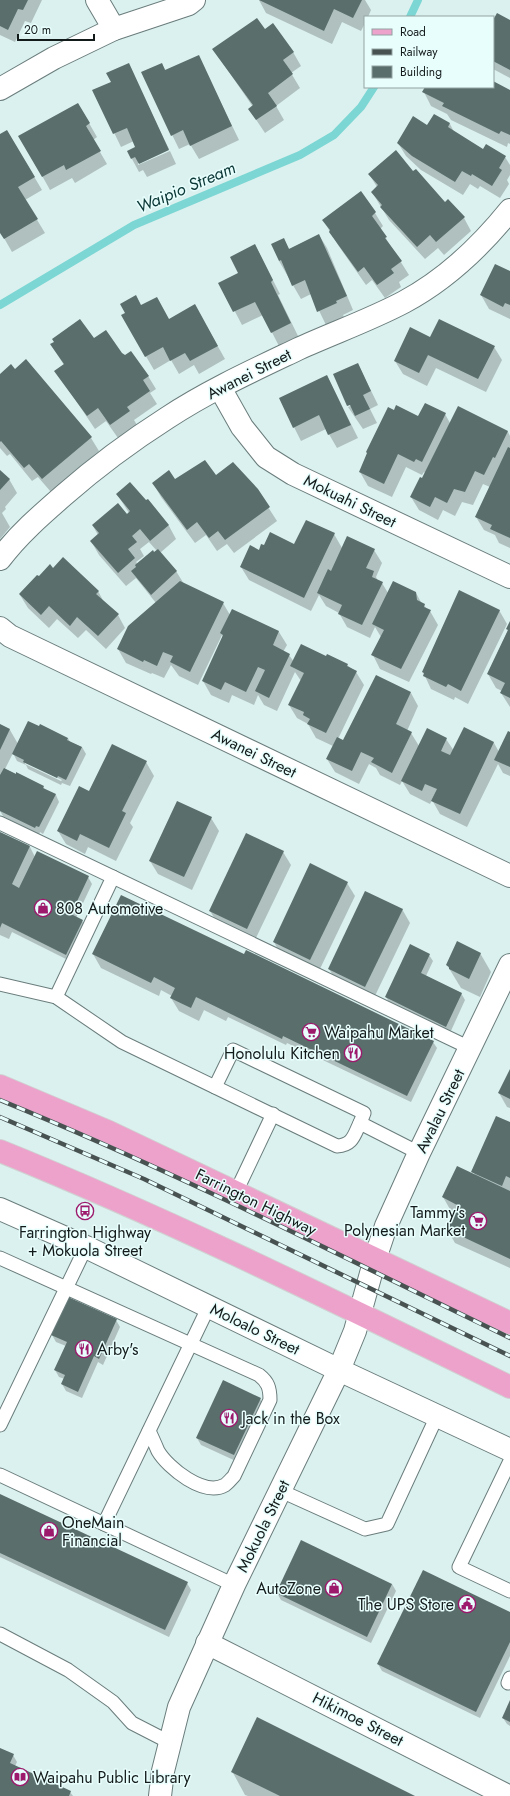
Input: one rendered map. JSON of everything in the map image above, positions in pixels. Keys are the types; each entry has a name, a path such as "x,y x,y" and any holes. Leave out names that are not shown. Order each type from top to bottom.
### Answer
{"main road":[{"name":"Farrington Highway","path":"0,1086 109,1132 510,1323"},
{"path":"0,1151 78,1183 360,1314 510,1387"}],"street":[{"path":"97,0 114,29"},
{"path":"0,88 54,58 114,29 189,4 194,0"},
{"name":"Awanei Street","path":"0,559 29,525 115,453 168,417 220,388 299,349 367,320 411,298 431,285 467,256 494,230 510,210"},
{"name":"Mokuahi Street","path":"220,388 242,427 266,457 293,474 510,577"},
{"name":"Awanei Street","path":"0,628 10,636 510,876"},
{"name":"Awalau Street","path":"375,1259 386,1226 419,1153 510,965"},
{"name":"Moloalo Street","path":"0,1209 86,1247 339,1370 510,1450"},
{"name":"Mokuola Street","path":"160,1796 162,1771 179,1707 234,1586 339,1370 355,1331 375,1259"},
{"name":"Hikimoe Street","path":"207,1643 508,1796"}],"lane":[{"path":"0,823 470,1048"},
{"path":"56,997 113,877"},
{"path":"1,989 56,997 122,1042 215,1087 273,1114 337,1146 346,1145 351,1141 364,1113 233,1050 215,1087"},
{"path":"236,1192 273,1114"},
{"path":"360,1123 419,1153"},
{"path":"0,1425 86,1247"},
{"path":"0,1258 259,1375 265,1380 270,1388 270,1400 234,1476 225,1485 215,1487 204,1486 186,1478 170,1466 158,1451 149,1430"},
{"path":"104,1524 209,1306"},
{"path":"281,1491 365,1529 387,1524 437,1416"},
{"path":"510,1461 460,1567 510,1591"},
{"path":"0,1475 234,1586"},
{"path":"0,1634 68,1670 113,1702 132,1723 169,1742"}],"building":[{"path":"0,0 28,0 23,10 18,9 8,30 0,26"},
{"path":"259,0 362,0 353,18 334,9 324,31"},
{"path":"497,13 510,20 510,70 494,62 494,18"},
{"path":"257,18 265,29 273,23 294,52 283,60 293,74 268,93 277,106 256,120 248,109 253,105 212,49"},
{"path":"199,55 232,126 190,146 183,130 171,136 141,72 162,63 165,70"},
{"path":"129,63 169,150 139,164 135,157 131,159 127,151 135,147 127,128 113,134 92,90 111,82 106,73"},
{"path":"494,82 510,90 510,135 501,131 499,134 442,106 444,103 422,92 424,88 494,88"},
{"path":"78,103 90,123 86,126 101,151 66,170 64,165 42,177 18,136"},
{"path":"434,114 450,123 448,127 483,149 486,144 506,156 499,168 502,170 492,186 472,174 471,176 462,171 455,182 412,156 397,143 413,116 427,125"},
{"path":"7,130 35,177 18,187 38,219 4,239 0,233 0,134"},
{"path":"396,150 413,171 416,169 445,202 448,199 465,217 436,242 430,235 417,247 380,207 382,205 371,192 378,185 368,174"},
{"path":"361,191 376,212 372,216 387,237 385,238 402,261 391,269 394,273 377,285 364,267 358,272 322,220"},
{"path":"319,234 347,296 336,301 337,303 317,312 305,280 292,286 281,260 279,261 271,244 284,238 289,249"},
{"path":"255,244 273,280 271,282 291,323 271,333 255,302 233,312 218,283 238,273 230,257"},
{"path":"495,264 510,271 510,305 505,303 503,307 480,295"},
{"path":"136,295 141,305 157,297 169,319 195,304 218,346 190,361 185,353 170,361 163,347 145,357 121,315 125,313 120,304"},
{"path":"80,319 94,338 106,330 122,353 125,355 131,351 149,376 143,380 150,391 127,407 130,411 110,425 98,408 87,416 54,371 64,364 50,344 54,342 52,339"},
{"path":"439,319 495,346 478,379 428,355 419,373 394,361 410,327 430,337"},
{"path":"26,359 92,437 42,479 29,464 24,468 1,441 0,442 0,374 11,364 15,369"},
{"path":"358,363 371,391 363,395 370,409 355,416 350,405 347,406 333,374"},
{"path":"327,375 351,425 328,435 319,415 293,428 279,398"},
{"path":"425,403 446,413 422,462 416,459 414,462 398,454 384,484 359,472 367,453 366,452 388,407 394,410 396,405 418,416"},
{"path":"458,406 508,431 495,458 493,457 484,475 475,471 465,492 454,489 447,503 435,497 430,507 410,497 420,477 422,478"},
{"path":"508,447 510,448 510,538 490,529 492,525 475,517"},
{"path":"205,460 216,475 233,462 258,489 270,507 225,540 218,531 209,538 197,522 187,530 152,483 169,470 175,479"},
{"path":"0,470 10,479 0,490"},
{"path":"130,482 146,500 148,499 169,525 150,541 140,529 132,536 137,542 128,549 135,558 118,573 90,541 99,533 92,525 118,503 127,514 130,511 116,494"},
{"path":"306,520 335,533 304,598 240,567 250,545 259,550 261,544 264,545 270,532 294,544"},
{"path":"347,536 375,549 366,568 374,571 372,577 383,582 362,625 338,614 342,605 317,593 328,569 331,571"},
{"path":"158,549 177,571 151,595 131,571 136,567 135,565 153,550 154,552"},
{"path":"63,557 99,591 96,594 119,614 98,636 77,617 70,626 49,606 41,615 19,594 50,564 53,568"},
{"path":"180,581 224,602 190,672 170,662 173,656 163,652 157,666 144,660 143,662 117,649 128,626"},
{"path":"393,581 416,592 417,600 425,604 424,607 431,610 401,669 371,655 384,630 372,624"},
{"path":"459,590 500,610 461,691 448,684 446,687 423,676 424,673 422,672"},
{"path":"232,609 279,631 273,645 290,654 269,698 255,691 265,670 258,667 246,692 225,682 221,690 202,681 223,635 220,633"},
{"path":"510,621 510,698 500,693 505,683 487,674 508,630 506,629"},
{"path":"301,644 326,656 327,654 348,664 347,666 357,671 326,733 307,724 310,719 303,715 304,712 288,705 304,673 290,666"},
{"path":"376,675 411,692 396,724 412,732 392,773 371,762 374,758 361,752 352,771 326,759 337,737 343,740"},
{"path":"28,721 39,726 40,724 82,747 66,780 58,776 57,778 23,762 24,760 12,754"},
{"path":"0,724 10,729 0,750"},
{"path":"464,727 494,742 460,814 431,801 437,789 425,784 422,791 401,781 427,728 447,738 441,751 450,755"},
{"path":"508,731 510,732 510,767 494,760"},
{"path":"112,744 147,761 122,811 126,813 109,848 80,834 77,841 57,831 79,786 89,791"},
{"path":"4,768 16,774 16,772 44,786 43,788 56,794 39,827 36,826 35,828 0,811 0,775"},
{"path":"177,801 212,817 184,877 149,861"},
{"path":"0,832 30,846 12,884 19,888 37,851 89,876 71,914 83,920 66,955 2,923 0,928"},
{"path":"246,833 284,851 247,929 209,911"},
{"path":"310,863 348,882 310,960 273,942"},
{"path":"365,891 403,909 365,987 328,969"},
{"path":"121,895 244,954 246,950 434,1041 407,1096 283,1036 282,1039 196,997 191,1008 170,998 175,988 154,977 151,983 92,954"},
{"path":"457,941 481,953 469,979 449,969 446,965"},
{"path":"410,944 430,954 421,973 462,993 446,1027 385,997"},
{"path":"510,1069 510,1099 498,1093"},
{"path":"496,1116 510,1122 510,1178 506,1176 502,1186 471,1172"},
{"path":"457,1166 510,1191 510,1259 446,1229 457,1205 442,1197"},
{"name":"Arby's","path":"68,1297 117,1319 99,1359 94,1356 78,1392 61,1384 65,1375 54,1370 67,1342 51,1335"},
{"name":"Jack in the Box","path":"223,1380 261,1398 234,1455 196,1438"},
{"path":"0,1494 188,1582 165,1630 0,1553"},
{"name":"AutoZone","path":"301,1540 392,1584 367,1637 276,1593"},
{"path":"423,1570 510,1612 510,1642 476,1712 377,1664"},
{"path":"510,1700 510,1722 502,1718"},
{"path":"257,1717 415,1796 280,1796 231,1772"},
{"name":"Waipahu Public Library","path":"0,1748 14,1754 10,1763 71,1791 69,1796 0,1796"}],"waterway":[{"name":"Waipio Stream","path":"410,16 418,0"},
{"name":"Waipio Stream","path":"0,305 134,225 300,155 334,135 361,107 373,88"}],"railway":[{"path":"0,1100 65,1127 193,1185 510,1338"},
{"path":"0,1117 144,1179 510,1356"}],"place":[{"name":"808 Automotive","path":"43,908"},
{"name":"Waipahu Market","path":"311,1032"},
{"name":"Honolulu Kitchen","path":"353,1053"},
{"name":"Farrington Highway + Mokuola Street","path":"85,1211"},
{"name":"Tammy's Polynesian Market","path":"478,1221"},
{"name":"Arby's","path":"84,1349"},
{"name":"Jack in the Box","path":"229,1418"},
{"name":"OneMain Financial","path":"49,1531"},
{"name":"AutoZone","path":"334,1588"},
{"name":"The UPS Store","path":"467,1604"},
{"name":"Waipahu Public Library","path":"20,1777"}]}
